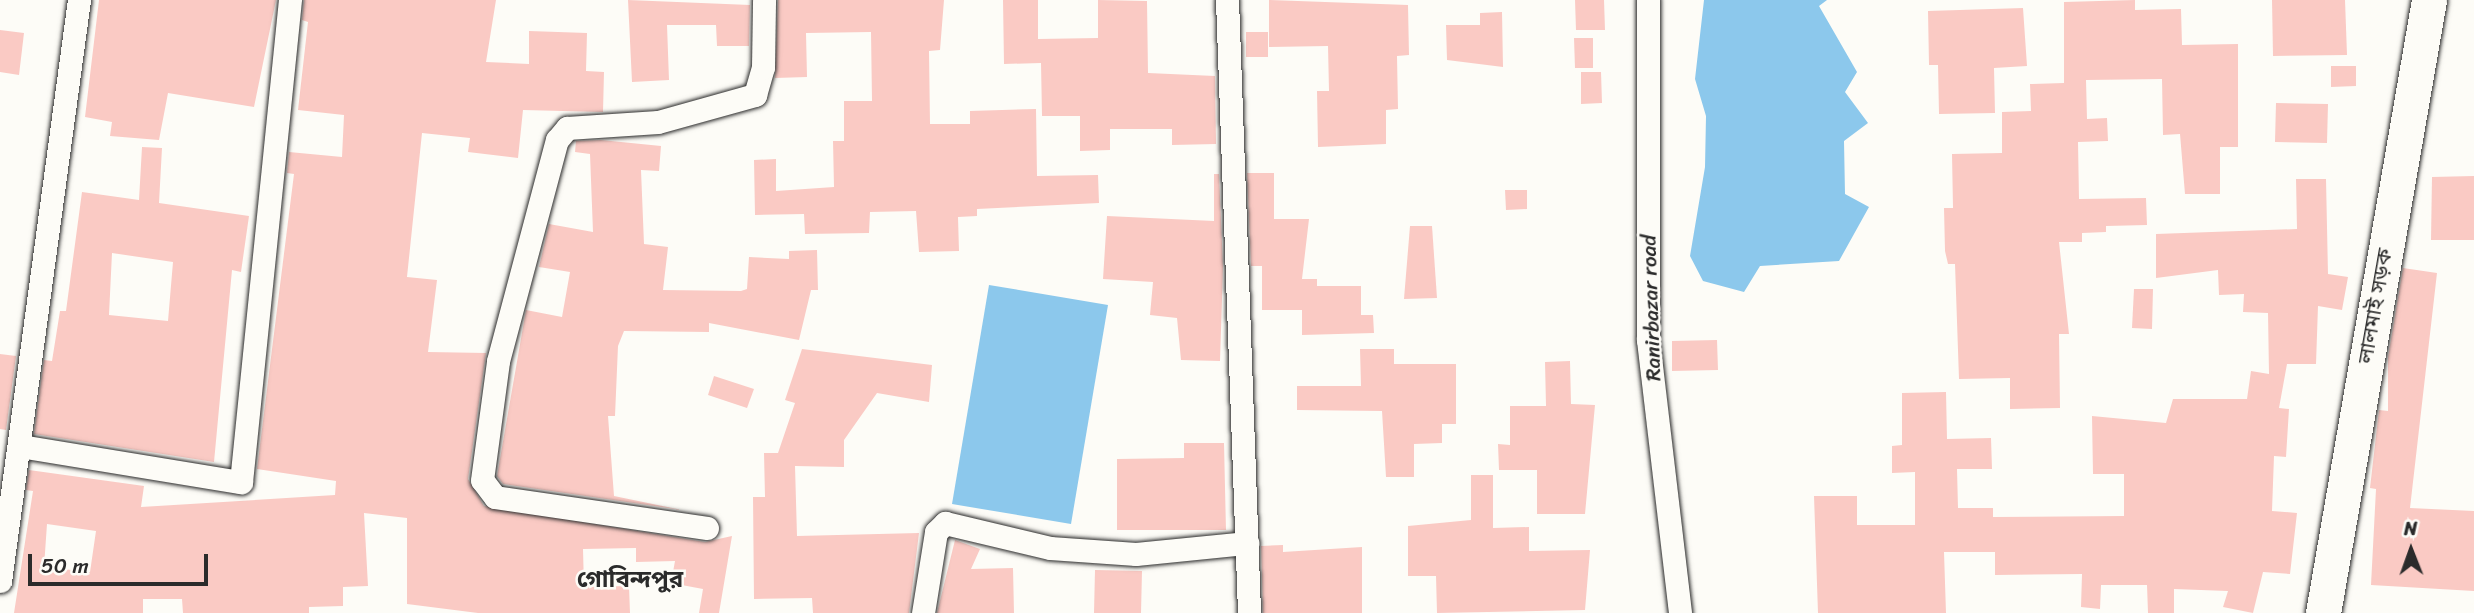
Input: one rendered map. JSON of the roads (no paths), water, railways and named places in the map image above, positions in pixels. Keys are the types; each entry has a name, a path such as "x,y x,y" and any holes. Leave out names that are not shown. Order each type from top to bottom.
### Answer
{"main road":[{"name":"লালমাই সড়ক","path":"2323,613 2429,0"}],"street":[{"path":"0,582 79,0"},
{"path":"20,446 241,482 290,0"},
{"path":"708,528 495,497 482,480 498,361 557,141 567,128 658,122 755,95 763,67 764,0"},
{"path":"1227,0 1249,613"},
{"name":"Ranirbazar road","path":"1648,0 1648,340 1680,613"},
{"path":"923,613 936,532 944,523 1050,548 1136,554 1247,543"}],"water":[{"path":"1704,0 1827,0 1819,6 1857,72 1845,92 1868,123 1844,141 1845,194 1869,207 1839,261 1760,266 1744,292 1703,281 1690,256 1705,167 1706,116 1695,79"},
{"path":"989,285 1108,305 1071,524 952,504"}],"district":[{"name":"গোবিন্দপুর","path":"630,580"}]}
